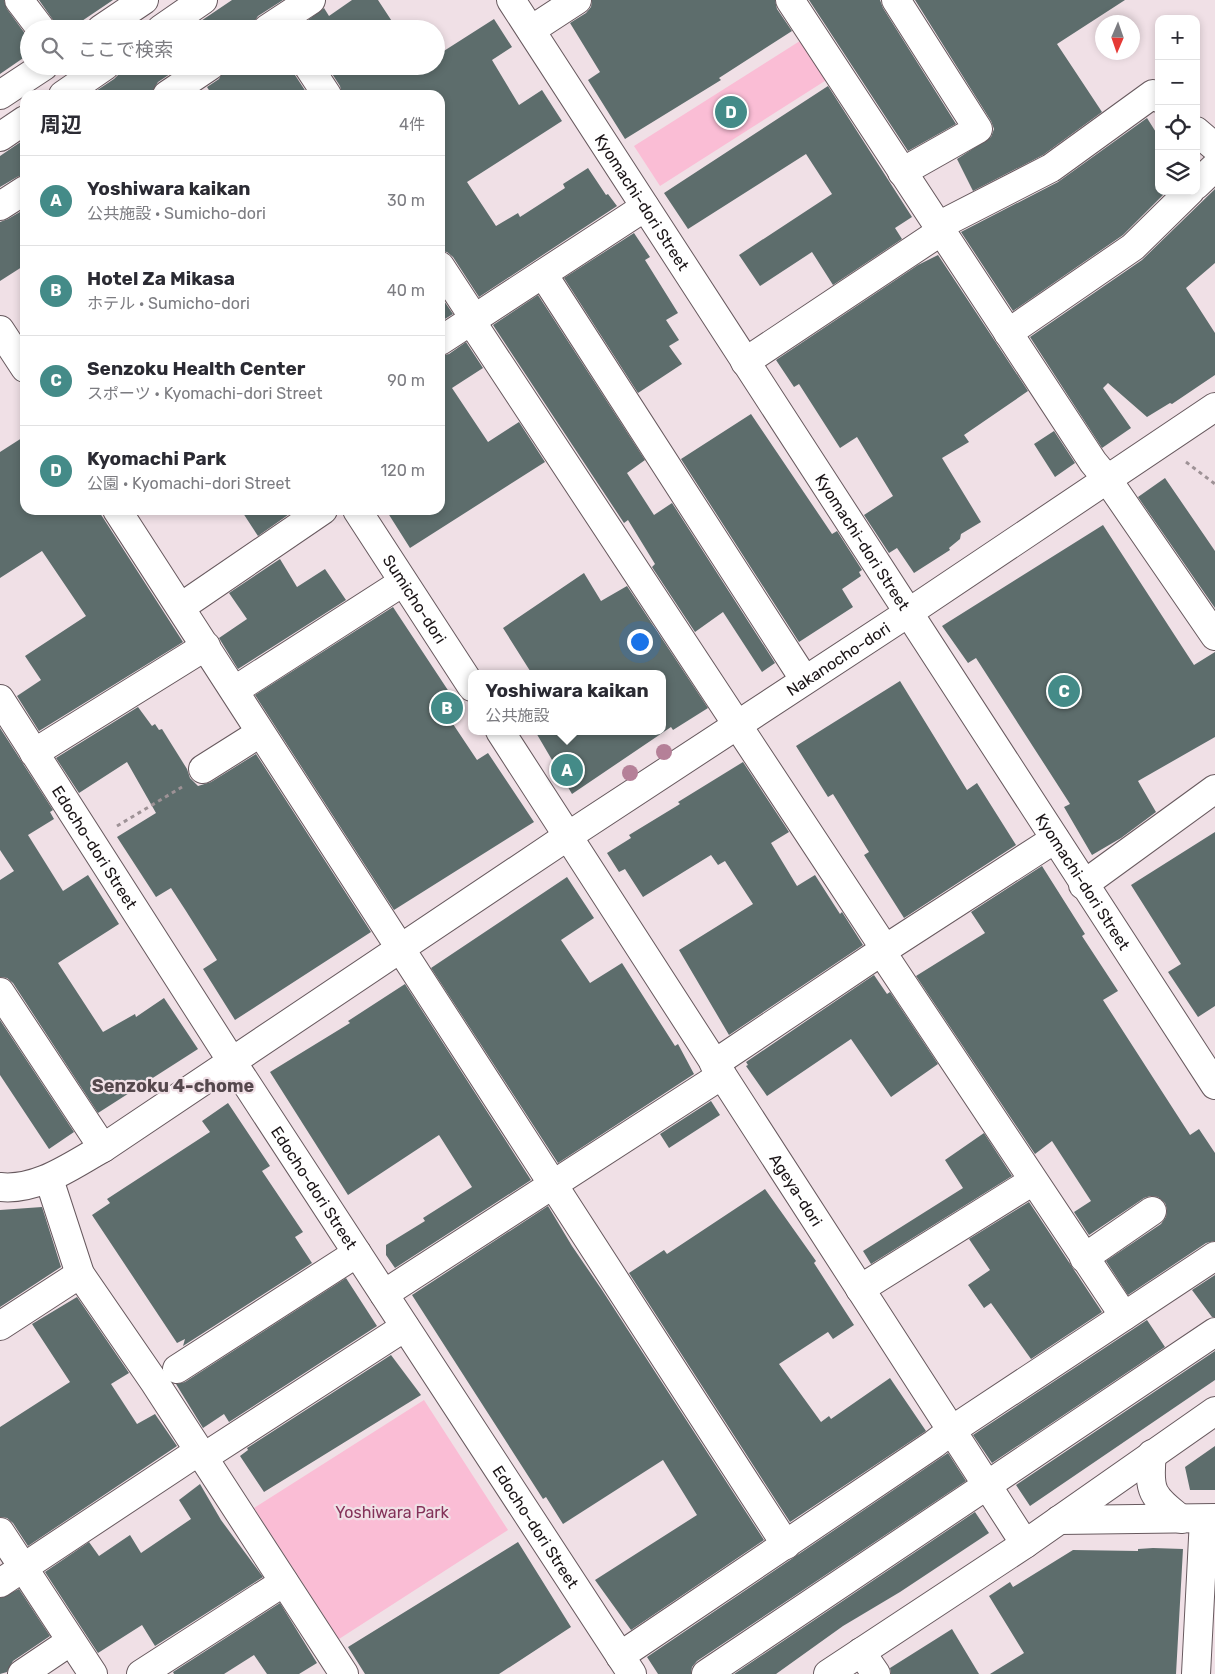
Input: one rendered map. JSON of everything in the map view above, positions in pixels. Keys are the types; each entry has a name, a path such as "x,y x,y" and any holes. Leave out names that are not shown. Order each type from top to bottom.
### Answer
{"street":[{"path":"19,0 33,20"},
{"path":"114,20 144,0"},
{"path":"174,20 203,0"},
{"path":"284,20 311,0"},
{"name":"Kyomachi-dori Street","path":"512,0 1215,1085"},
{"path":"531,30 577,0"},
{"path":"790,0 1092,462 1107,479 1215,636"},
{"path":"896,0 978,129 902,172"},
{"path":"0,95 30,75"},
{"path":"76,85 92,75"},
{"path":"175,90 197,75"},
{"path":"314,75 324,90"},
{"path":"746,362 939,229 1051,168 1153,94 1155,95"},
{"path":"0,137 20,123"},
{"path":"1200,134 1215,147"},
{"path":"1200,181 1215,167"},
{"path":"0,206 20,193"},
{"path":"1008,333 1133,247 1186,195"},
{"path":"445,338 645,207"},
{"path":"445,274 474,318 477,330 885,949 887,960 1124,1316"},
{"path":"543,274 804,679"},
{"path":"0,330 20,360"},
{"name":"Nakanocho-dori","path":"0,1188 48,1179 103,1148 231,1060 804,679 908,613 1215,407"},
{"path":"126,515 260,733 786,1545"},
{"path":"182,607 316,515"},
{"name":"Sumicho-dori","path":"361,515 468,682"},
{"path":"235,690 403,582"},
{"path":"34,752 206,646"},
{"name":"Edocho-dori Street","path":"0,698 231,1060 626,1665"},
{"path":"203,768 260,733"},
{"path":"503,735 568,836"},
{"path":"1083,884 1214,791"},
{"name":"Ageya-dori","path":"568,836 952,1430 985,1485 1025,1544"},
{"path":"384,1294 553,1183 718,1070 885,949 1055,839"},
{"path":"0,992 103,1148"},
{"path":"48,1179 80,1274 202,1454 284,1582 338,1672"},
{"path":"860,1289 1033,1181"},
{"path":"1084,1258 1152,1211"},
{"path":"177,1369 357,1253"},
{"path":"626,1665 786,1545 952,1430 1215,1256"},
{"path":"0,1326 80,1274"},
{"path":"0,1583 406,1327"},
{"path":"706,1674 1215,1332"},
{"path":"828,1674 868,1663 1025,1544 1215,1412"},
{"path":"1152,1454 1149,1481 1158,1501 1200,1519"},
{"path":"1059,1520 1200,1519"},
{"path":"1196,1674 1200,1519"},
{"path":"0,1532 93,1674"},
{"path":"141,1674 284,1582"},
{"path":"22,1674 71,1642"}],"path":[{"path":"1179,458 1215,484"},
{"path":"92,841 196,778 203,768"}],"green space":[{"path":"803,39 828,79 660,186 634,146"},
{"name":"Yoshiwara Park","path":"424,1400 508,1530 339,1639 254,1508"}],"building":[{"path":"0,0 4,0 7,9 20,27 20,60 0,74"},
{"path":"39,0 113,0 83,20 53,20"},
{"path":"232,0 283,0 258,16 255,20 202,20"},
{"path":"352,0 378,0 391,20 308,20 324,8 329,16"},
{"path":"592,0 775,0 777,9 792,31 719,78 721,80 625,139 588,80 600,72 570,23 586,13 591,7"},
{"path":"809,0 880,0 883,8 956,124 908,151"},
{"path":"915,0 1125,0 1102,15 1095,15 1095,19 1057,44 1102,112 1043,155 973,191 957,159 991,137 994,129 991,121"},
{"path":"494,19 512,47 492,60 519,105 542,90 562,121 467,182 496,226 518,213 520,217 565,188 563,184 588,168 606,195 608,194 617,206 479,297 453,257 445,252 445,90 341,90 333,75 445,75 445,50"},
{"path":"118,75 168,75 158,82 153,90 98,90"},
{"path":"221,75 295,75 305,90 209,90 207,87 219,79"},
{"path":"828,86 912,217 895,228 902,239 833,285 812,252 760,286 739,255 832,194 806,154 688,229 664,193"},
{"path":"1147,118 1155,131 1155,195 1163,195 1123,235 1013,311 961,232 1058,182"},
{"path":"20,142 20,176 0,187 0,156"},
{"path":"1215,189 1215,263 1186,288 1215,333 1215,375 1172,404 1170,403 1147,417 1108,383 1103,388 1131,428 1102,448 1030,337 1142,260"},
{"path":"20,212 20,268 0,281 0,222"},
{"path":"634,233 650,257 645,260 678,313 666,320 679,340 669,346 682,364 638,393 564,278"},
{"path":"938,255 1028,391 964,435 969,442 942,458 981,522 961,534 960,539 949,548 950,550 914,573 897,548 889,553 864,515 893,496 857,437 840,448 799,384 794,387 776,360 918,265"},
{"path":"538,295 645,460 627,473 654,515 672,503 775,663 762,672 723,612 695,632 652,567 655,564 628,520 624,523 493,325"},
{"path":"445,302 453,314 445,319"},
{"path":"466,342 483,368 452,388 488,442 519,422 545,462 410,548 389,515 445,515 445,355"},
{"path":"751,414 832,534 837,531 862,570 859,572 861,576 842,589 853,607 799,642 681,459"},
{"path":"1054,431 1075,463 1055,477 1034,444"},
{"path":"20,439 20,515 101,515 183,642 39,731 17,696 41,680 25,656 86,616 42,551 0,578 0,452"},
{"path":"1165,478 1215,551 1215,608 1138,497"},
{"path":"244,515 288,515 258,536"},
{"path":"1103,525 1194,665 1215,652 1215,737 1138,781 1156,812 1121,838 1092,855 1064,807 1070,804 976,658 968,663 942,626"},
{"path":"280,559 297,587 325,569 346,600 238,669 219,638 247,619 229,593"},
{"path":"584,573 601,601 627,586 708,708 673,730 671,727 666,730 666,670 529,670 503,628"},
{"path":"393,607 463,713 451,721 477,760 488,753 534,822 394,910 255,695"},
{"path":"900,681 967,790 977,783 1016,845 904,918 864,855 869,852 833,794 828,797 796,746"},
{"path":"138,707 152,726 155,724 159,730 162,729 187,769 190,778 198,786 211,782 256,754 371,932 235,1020 203,969 217,960 186,911 171,888 156,897 117,837 156,813 127,762 79,793 56,758"},
{"path":"0,728 53,810 50,812 54,819 28,835 63,891 88,875 119,924 58,963 103,1032 135,1014 136,1017 164,998 198,1049 98,1113 13,983 7,978 0,977 0,880 14,871 0,850"},
{"path":"537,735 659,735 572,794"},
{"path":"743,762 789,832 771,843 797,886 815,875 863,945 729,1035 679,950 753,904 725,861 718,865 711,855 643,897 625,869 619,872 607,853 631,838 629,835 680,804 678,802"},
{"path":"1215,832 1215,1006 1198,1017 1168,972 1181,964 1131,885"},
{"path":"1042,866 1085,934 1082,936 1118,991 1103,1000 1190,1135 1199,1129 1215,1153 1215,1241 1206,1243 1128,1295 1106,1261 1161,1224 1166,1217 1167,1209 1165,1203 1158,1197 1150,1196 1144,1198 1089,1235 1074,1212 1091,1201 1052,1141 1035,1154 916,976 985,933 971,912"},
{"path":"567,877 594,918 561,940 590,983 622,963 675,1046 678,1044 694,1074 558,1163 431,968"},
{"path":"874,975 887,994 890,992 938,1064 891,1097 851,1039 767,1096 746,1066 748,1065 746,1062"},
{"path":"405,984 531,1180 395,1268 386,1255 386,1245 425,1221 423,1218 472,1187 439,1135 348,1195 270,1072 350,1023 348,1021"},
{"path":"0,1020 74,1132 49,1149 0,1075"},
{"path":"711,1101 720,1115 669,1148 660,1134"},
{"path":"228,1103 270,1166 262,1171 303,1232 295,1237 312,1263 183,1346 185,1339 177,1343 92,1215 110,1203 107,1199 210,1132 202,1121"},
{"path":"984,1133 1012,1176 871,1264 863,1251 963,1188 945,1160"},
{"path":"765,1189 816,1261 814,1263 854,1325 833,1339 828,1332 779,1364 821,1422 829,1416 831,1419 890,1378 926,1431 790,1522 629,1273 664,1250 667,1254"},
{"path":"1029,1202 1102,1312 1031,1359 991,1303 984,1308 968,1285 990,1270 969,1239"},
{"path":"548,1206 572,1246 764,1540 631,1630 595,1580 697,1515 663,1460 563,1524 546,1497 543,1499 412,1295"},
{"path":"42,1207 61,1267 0,1307 0,1210"},
{"path":"1215,1275 1215,1317 1212,1317 1192,1290"},
{"path":"346,1278 377,1326 229,1422 224,1414 203,1428 176,1384 185,1382"},
{"path":"77,1297 129,1373 111,1384 137,1424 155,1414 177,1446 28,1546 13,1523 7,1518 0,1517 0,1427 70,1382 32,1324"},
{"path":"1147,1320 1165,1347 992,1463 973,1435"},
{"path":"1215,1351 1215,1380 1030,1506 1016,1485"},
{"path":"391,1355 421,1395 264,1492 240,1456 248,1450 247,1448"},
{"path":"1215,1446 1215,1490 1190,1490 1185,1467"},
{"path":"948,1453 966,1481 697,1661 692,1667 691,1674 658,1674 647,1657"},
{"path":"200,1484 221,1520 263,1577 155,1646 142,1625 98,1653 45,1572 89,1542 99,1556 130,1535 141,1553 191,1519 179,1500"},
{"path":"975,1512 989,1533 900,1592 843,1626 776,1674 734,1674"},
{"path":"518,1542 571,1627 499,1674 365,1674 348,1647"},
{"path":"1138,1549 1183,1549 1176,1674 990,1674 1024,1653 989,1596 1010,1582 1013,1587 1073,1550 1138,1551"},
{"path":"19,1589 50,1636 13,1661 7,1672 0,1674 0,1598"},
{"path":"280,1603 317,1663 299,1674 267,1674 254,1655 224,1674 174,1674 173,1672"},
{"path":"952,1629 979,1674 891,1674 890,1668"}],"place":[{"name":"Kyomachi Park","path":"731,112"},
{"name":"Senzoku Health Center","path":"1064,691"},
{"name":"Hotel Za Mikasa","path":"447,708"},
{"name":"Yoshiwara kaikan","path":"567,770"}],"district":[{"name":"Senzoku 4-chome","path":"173,1086"}]}
